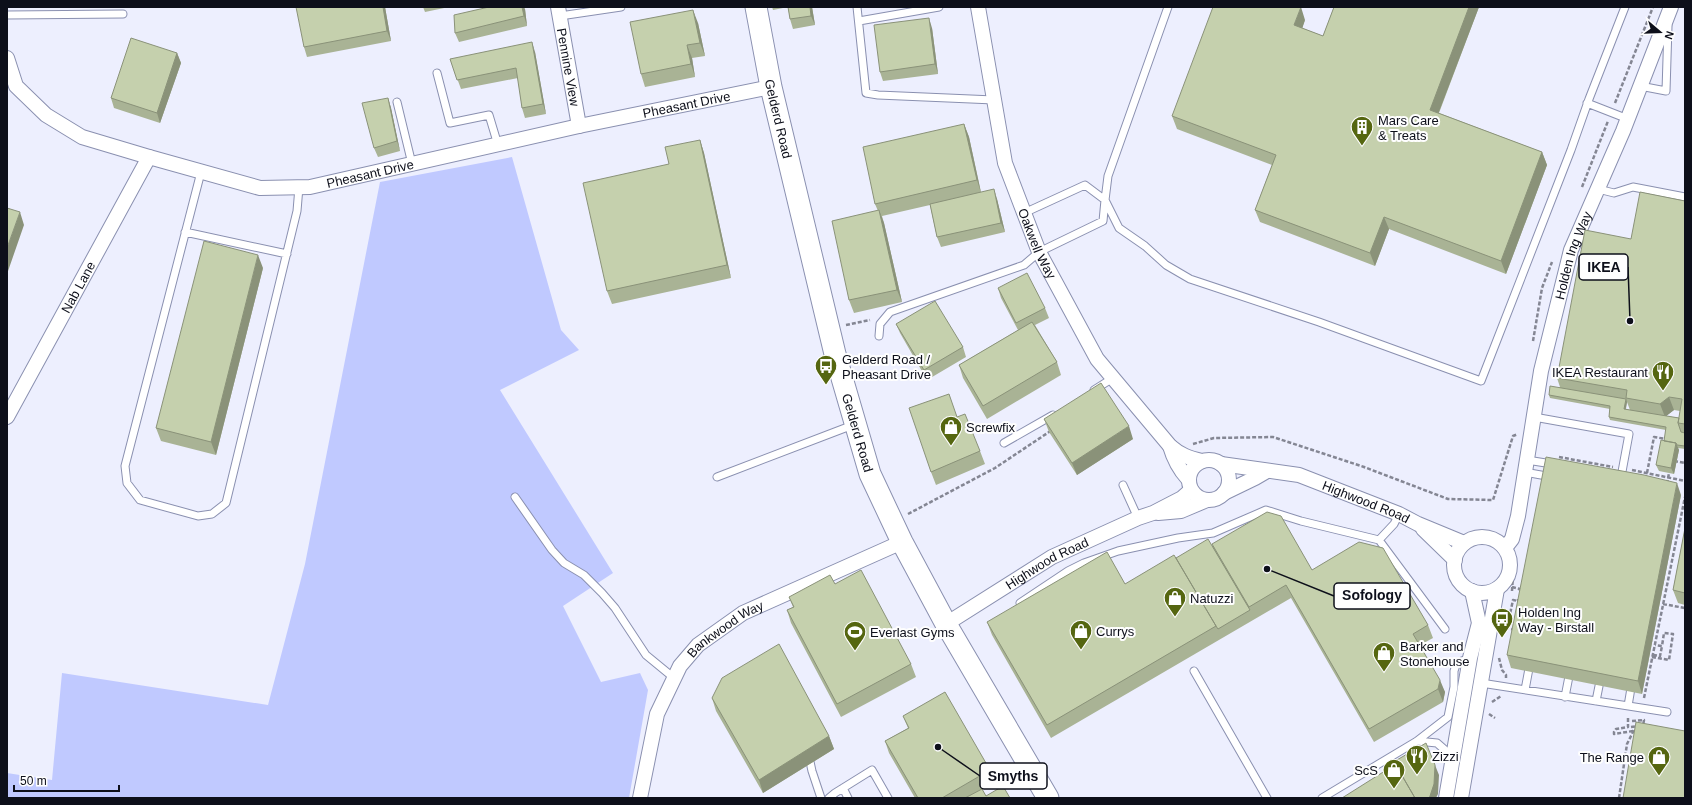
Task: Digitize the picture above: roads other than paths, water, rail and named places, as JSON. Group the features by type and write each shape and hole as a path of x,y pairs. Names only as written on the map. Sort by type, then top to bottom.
{"main road":[{"name":"Gelderd Road","path":"756,7 771,87 829,329 870,474 902,542 946,624 1048,798"}],"street":[{"name":"Oakwell Way","path":"978,7 1005,163 1039,252 1097,359 1177,453 1202,461"},
{"name":"Holden Ing Way","path":"1510,553 1518,516 1541,371 1571,250 1628,119 1670,11"},
{"name":"Pennine View","path":"559,12 579,126"},
{"name":"Pheasant Drive","path":"8,62 16,86 46,115 82,137 260,188 310,187 579,126 771,87"},
{"name":"Nab Lane","path":"7,417 148,157"},
{"name":"Oakwell Way","path":"1170,446 1175,461 1190,485"},
{"path":"1224,493 1229,481 1225,468 1221,464 1215,461 1202,461 1192,468 1190,485 1200,499 1207,500 1219,497 1267,471"},
{"name":"Highwood Road","path":"1221,464 1299,475 1399,514 1418,524 1464,543"},
{"name":"Highwood Road","path":"946,624 1052,557 1138,518 1153,513 1182,498 1190,485"},
{"name":"Highwood Road","path":"1153,513 1167,514 1181,512 1207,500"},
{"path":"1490,538 1498,534 1518,516"},
{"name":"Highwood Road","path":"1418,524 1455,560"},
{"path":"1476,537 1490,538 1498,541 1510,553 1509,570 1504,583 1489,592 1480,593 1472,591 1464,586 1458,578 1455,569 1455,560 1458,550 1464,543 1476,537"},
{"name":"Bankwood Way","path":"640,798 657,714 680,666 698,645 743,613 902,542"},
{"path":"1461,798 1496,589"},
{"path":"1446,798 1470,658 1479,623 1472,591"},
{"path":"1462,710 1477,683 1481,684"}],"lane":[{"path":"55,7 56,15"},
{"path":"559,12 621,7"},
{"path":"857,7 866,93 878,96 994,100"},
{"path":"859,21 936,7"},
{"path":"879,336 880,324 890,312 1024,265 1039,252 1103,221 1108,176 1168,7"},
{"path":"1024,213 1085,185 1105,200 1119,228 1145,246 1166,265 1190,279 1319,322 1481,381 1571,150 1587,103 1626,7"},
{"path":"1640,86 1666,91 1670,11"},
{"path":"7,15 122,14"},
{"path":"437,73 450,123 489,115 498,145"},
{"path":"397,102 412,164"},
{"path":"1587,103 1628,119"},
{"path":"201,172 125,466 127,483 140,500 198,516 212,514 226,502 297,211 299,188"},
{"path":"1598,189 1614,193 1633,187 1685,197"},
{"path":"185,232 287,254"},
{"path":"1090,393 1113,378"},
{"path":"1004,444 1057,413"},
{"path":"1534,417 1629,434 1623,468 1625,477 1613,475"},
{"path":"717,476 855,424"},
{"path":"1527,461 1558,465"},
{"path":"1527,461 1563,479"},
{"path":"1123,485 1138,518"},
{"path":"515,497 552,550 564,563 584,575 602,593 615,608 646,655 674,678"},
{"path":"1016,606 1068,571 1084,563 1118,551 1213,532 1266,510 1301,521 1379,540 1445,629"},
{"path":"1379,540 1394,524 1399,514"},
{"path":"1524,690 1531,655"},
{"path":"1322,798 1416,741 1448,717 1454,686 1454,671 1456,665 1470,658"},
{"path":"1565,696 1572,663"},
{"path":"1596,702 1603,668"},
{"path":"1194,671 1267,798"},
{"path":"1628,706 1633,674"},
{"path":"1481,684 1667,712"},
{"path":"1416,741 1437,743 1453,758"},
{"path":"809,757 821,798"},
{"path":"830,798 872,770 888,798"},
{"path":"843,788 848,798"}],"place":[{"name":"Mars Care & Treats","path":"1362,146"},
{"name":"IKEA","path":"1630,321"},
{"name":"Gelderd Road / Pheasant Drive","path":"826,386"},
{"name":"IKEA Restaurant","path":"1663,392"},
{"name":"Screwfix","path":"951,446"},
{"name":"Sofology","path":"1267,569"},
{"name":"Natuzzi","path":"1175,618"},
{"name":"Holden Ing Way - Birstall","path":"1502,638"},
{"name":"Currys","path":"1081,650"},
{"name":"Everlast Gyms","path":"855,652"},
{"name":"Barker and Stonehouse","path":"1384,672"},
{"name":"Smyths","path":"938,747"},
{"name":"Zizzi","path":"1417,776"},
{"name":"The Range","path":"1659,776"},
{"name":"ScS","path":"1394,790"}]}
